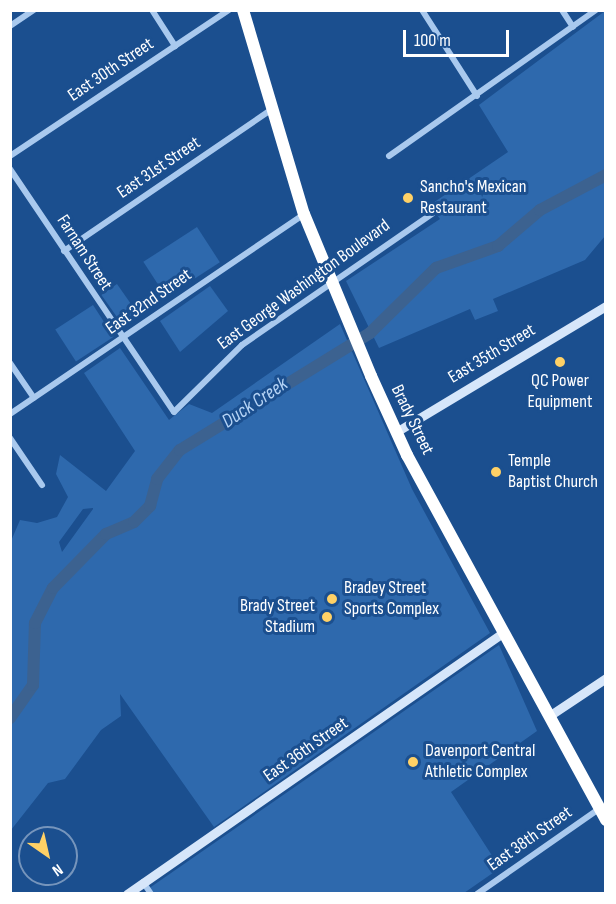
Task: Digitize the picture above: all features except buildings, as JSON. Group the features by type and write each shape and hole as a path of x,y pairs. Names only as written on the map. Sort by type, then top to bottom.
{"highway":[{"name":"Brady Street","path":"243,10 304,214 396,432 602,815"}],"street":[{"path":"10,26 34,10"},
{"path":"152,10 175,46"},
{"name":"East 30th Street","path":"10,156 229,10"},
{"path":"422,10 477,96"},
{"path":"562,10 573,27"},
{"path":"388,156 477,96 596,10"},
{"name":"East 31st Street","path":"64,251 272,109"},
{"name":"Farnam Street","path":"10,169 174,412"},
{"name":"East 32nd Street","path":"10,414 304,214"},
{"name":"East George Washington Boulevard","path":"174,412 242,345 331,281 432,214"},
{"name":"East 35th Street","path":"396,432 606,306"},
{"path":"10,363 34,398"},
{"path":"10,438 42,485"},
{"name":"East 36th Street","path":"127,894 503,633"},
{"path":"549,716 606,678"},
{"name":"East 38th Street","path":"477,894 602,815"},
{"path":"143,882 151,894"}],"shaded area":[{"path":"605,11 605,236 585,260 493,299 498,311 475,320 470,309 379,348 346,281 440,219 430,205 508,152 479,105"},
{"path":"197,227 220,262 166,297 143,262"},
{"path":"117,284 139,316 124,327 101,295"},
{"path":"210,286 228,311 180,352 160,321"},
{"path":"93,305 114,337 76,361 55,330"},
{"path":"340,324 412,489 490,633 214,827 120,694 121,716 101,730 65,779 48,783 11,830 11,541 20,520 37,523 57,517 68,497 56,474 60,455 106,491 135,451 84,373 120,348 169,420 189,404 212,413","holes":["83,509 93,509 62,552 59,542"]},
{"name":"Davenport Central Athletic Complex","path":"499,645 537,731 451,792 500,868 464,893 151,894 148,889"}],"waterway":[{"name":"Duck Creek","path":"10,718 33,685 35,623 53,588 106,534 134,522 150,506 157,479 180,450 370,333 436,268 498,246 540,210 606,175"}],"place":[{"name":"Sancho's Mexican Restaurant","path":"408,198"},
{"name":"QC Power Equipment","path":"560,362"},
{"name":"Temple Baptist Church","path":"496,472"},
{"name":"Bradey Street Sports Complex","path":"332,599"},
{"name":"Brady Street Stadium","path":"327,617"},
{"name":"Davenport Central Athletic Complex","path":"413,762"}]}
